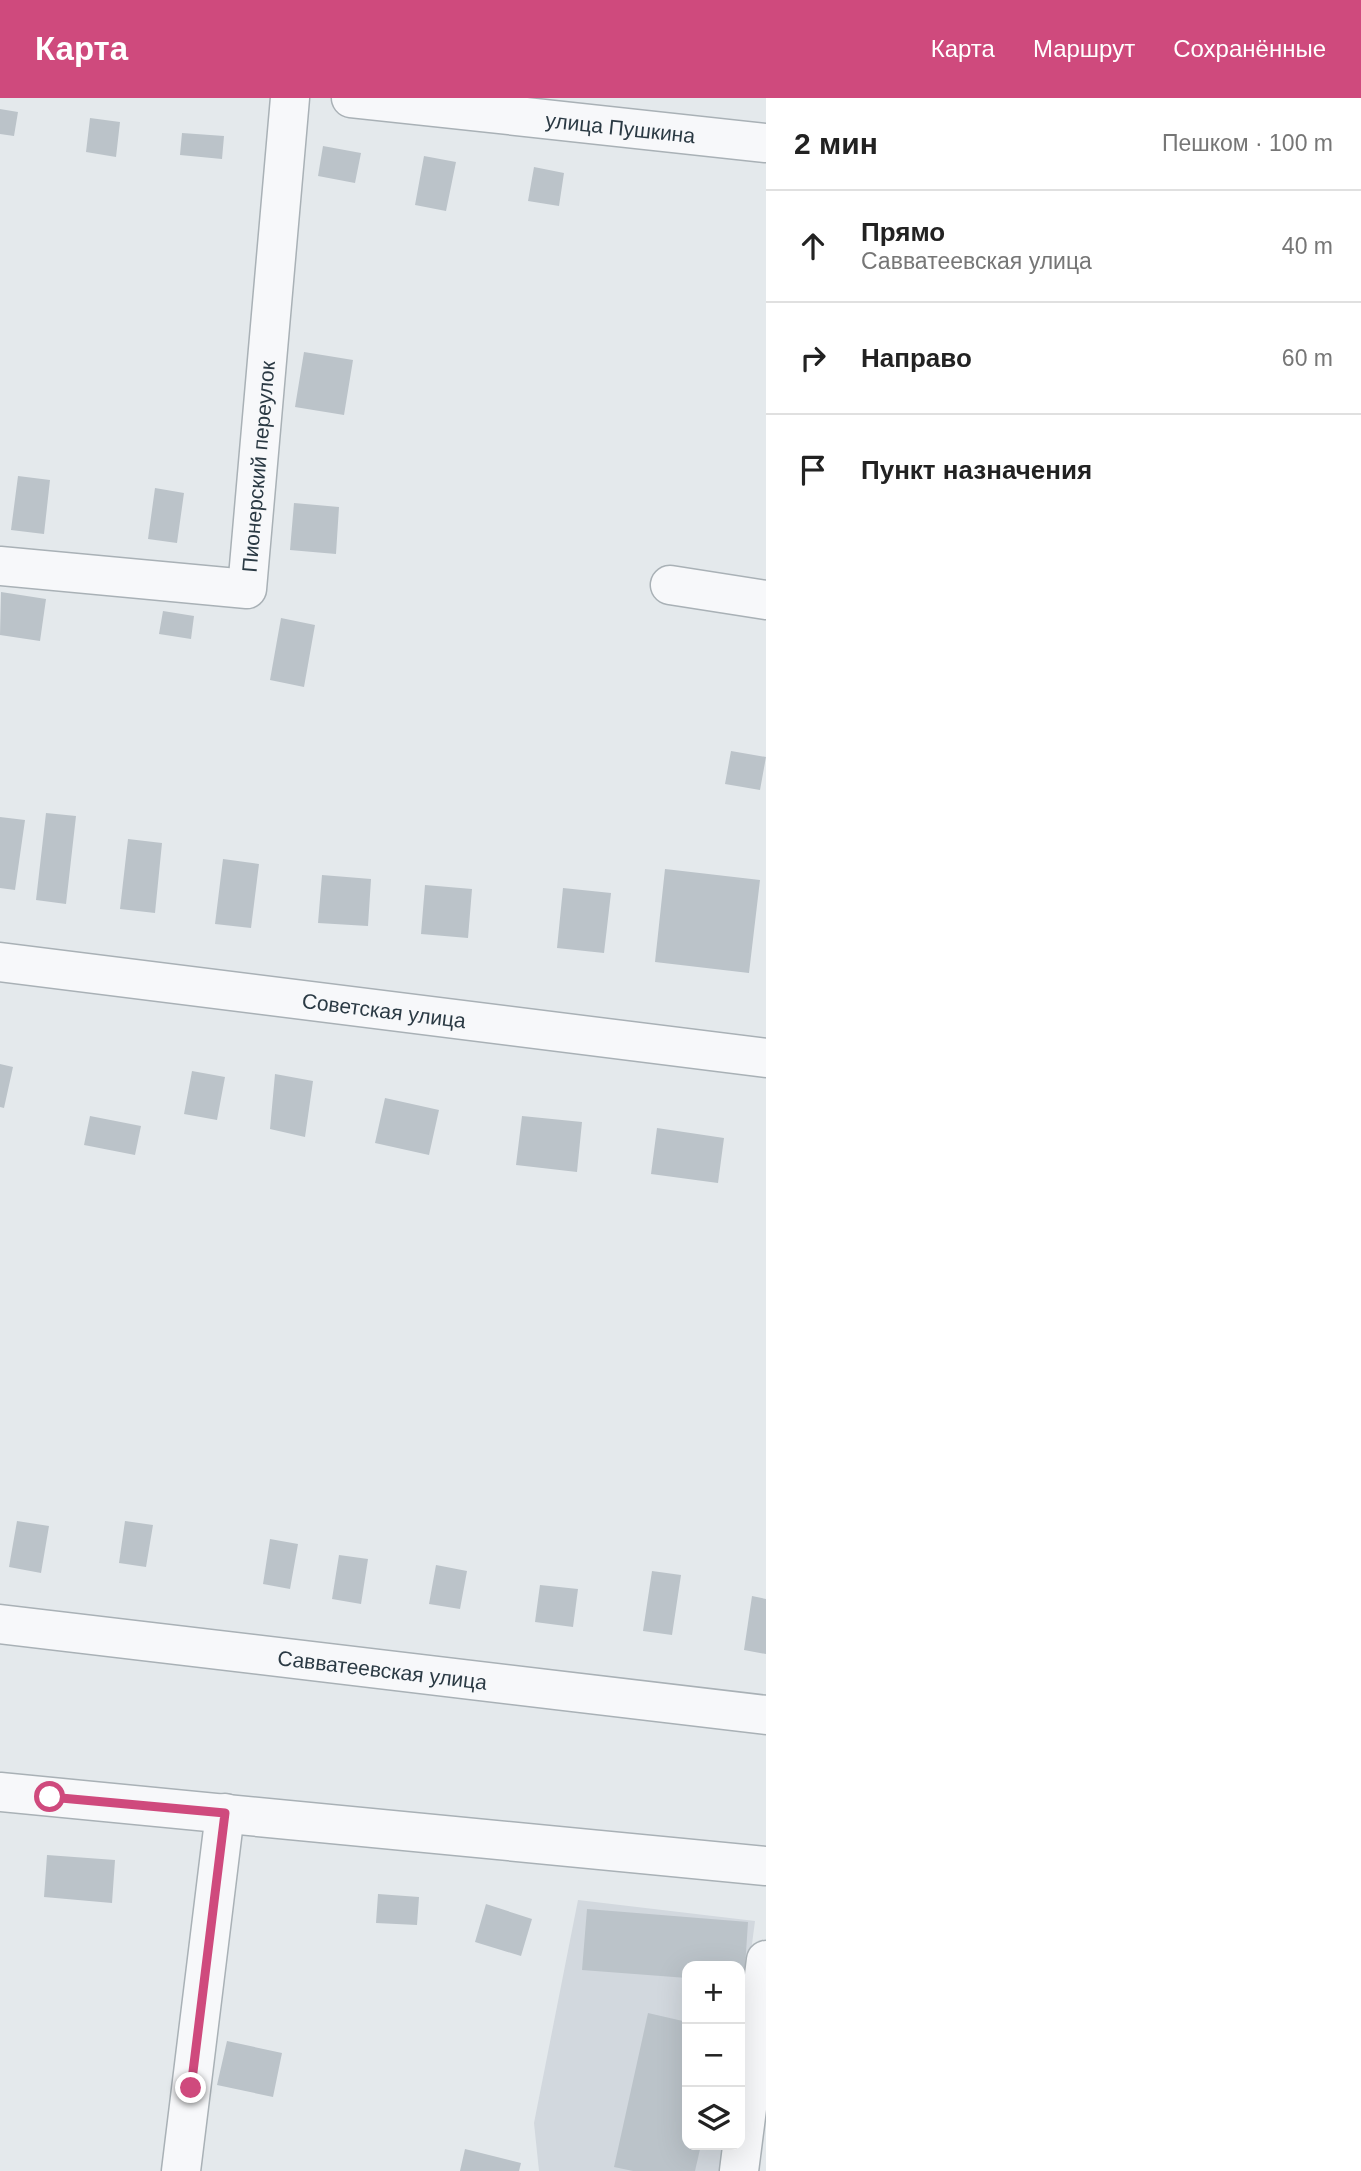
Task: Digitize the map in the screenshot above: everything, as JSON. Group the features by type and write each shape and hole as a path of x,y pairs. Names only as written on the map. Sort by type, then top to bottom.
{"street":[{"name":"Пионерский переулок","path":"0,566 247,589 290,98"},
{"name":"улица Пушкина","path":"351,98 766,143"},
{"path":"670,585 766,600"},
{"name":"Советская улица","path":"0,962 766,1058"},
{"name":"Савватеевская улица","path":"0,1624 766,1715"},
{"path":"0,1792 766,1866"},
{"path":"181,2171 225,1813"},
{"path":"739,2171 766,1960"}],"shaded area":[{"path":"578,1900 755,1921 745,1998 745,1961 682,1961 682,2150 725,2150 722,2171 539,2171 534,2123"}],"building":[{"path":"0,109 18,112 14,136 0,134"},
{"path":"90,118 120,122 116,157 86,152"},
{"path":"182,133 224,136 222,159 180,155"},
{"path":"323,146 361,153 355,183 318,176"},
{"path":"424,156 456,162 446,211 415,205"},
{"path":"534,167 564,173 559,206 528,201"},
{"path":"304,352 353,360 344,415 295,407"},
{"path":"18,476 50,480 44,534 11,530"},
{"path":"155,488 184,493 177,543 148,539"},
{"path":"294,503 339,507 336,554 290,550"},
{"path":"1,592 46,599 40,641 0,635"},
{"path":"163,611 194,616 191,639 159,634"},
{"path":"281,618 315,625 304,687 270,680"},
{"path":"731,751 766,757 760,790 725,784"},
{"path":"46,813 76,816 66,904 36,900"},
{"path":"0,817 25,820 15,890 0,888"},
{"path":"128,839 162,843 155,913 120,909"},
{"path":"223,859 259,864 251,928 215,924"},
{"path":"665,869 760,880 749,973 655,962"},
{"path":"322,875 371,879 368,926 318,923"},
{"path":"425,885 472,889 468,938 421,934"},
{"path":"563,888 611,893 604,953 557,948"},
{"path":"0,1064 13,1067 4,1108 0,1107"},
{"path":"192,1071 225,1077 217,1120 184,1114"},
{"path":"275,1074 313,1081 305,1137 270,1129"},
{"path":"385,1098 439,1110 429,1155 375,1143"},
{"path":"90,1116 141,1126 135,1155 84,1145"},
{"path":"522,1116 582,1122 577,1172 516,1165"},
{"path":"657,1128 724,1138 718,1183 651,1174"},
{"path":"17,1521 49,1526 41,1573 9,1567"},
{"path":"125,1521 153,1525 146,1567 119,1563"},
{"path":"270,1539 298,1544 290,1589 263,1584"},
{"path":"339,1555 368,1559 361,1604 332,1599"},
{"path":"436,1565 467,1571 460,1609 429,1604"},
{"path":"652,1571 681,1575 672,1635 643,1631"},
{"path":"540,1585 578,1589 573,1627 535,1622"},
{"path":"752,1596 766,1599 766,1654 744,1650"},
{"path":"47,1855 115,1860 112,1903 44,1897"},
{"path":"378,1894 419,1897 417,1925 376,1923"},
{"path":"486,1904 532,1919 521,1956 475,1942"},
{"path":"587,1909 748,1922 745,1968 745,1961 682,1961 682,1978 582,1970"},
{"path":"648,2013 682,2021 682,2150 700,2150 695,2171 633,2171 614,2167"},
{"path":"227,2041 282,2053 273,2097 217,2085"},
{"path":"465,2149 521,2163 519,2171 460,2171"}],"route":[{"path":"50,1797 225,1813 191,2088"}]}
